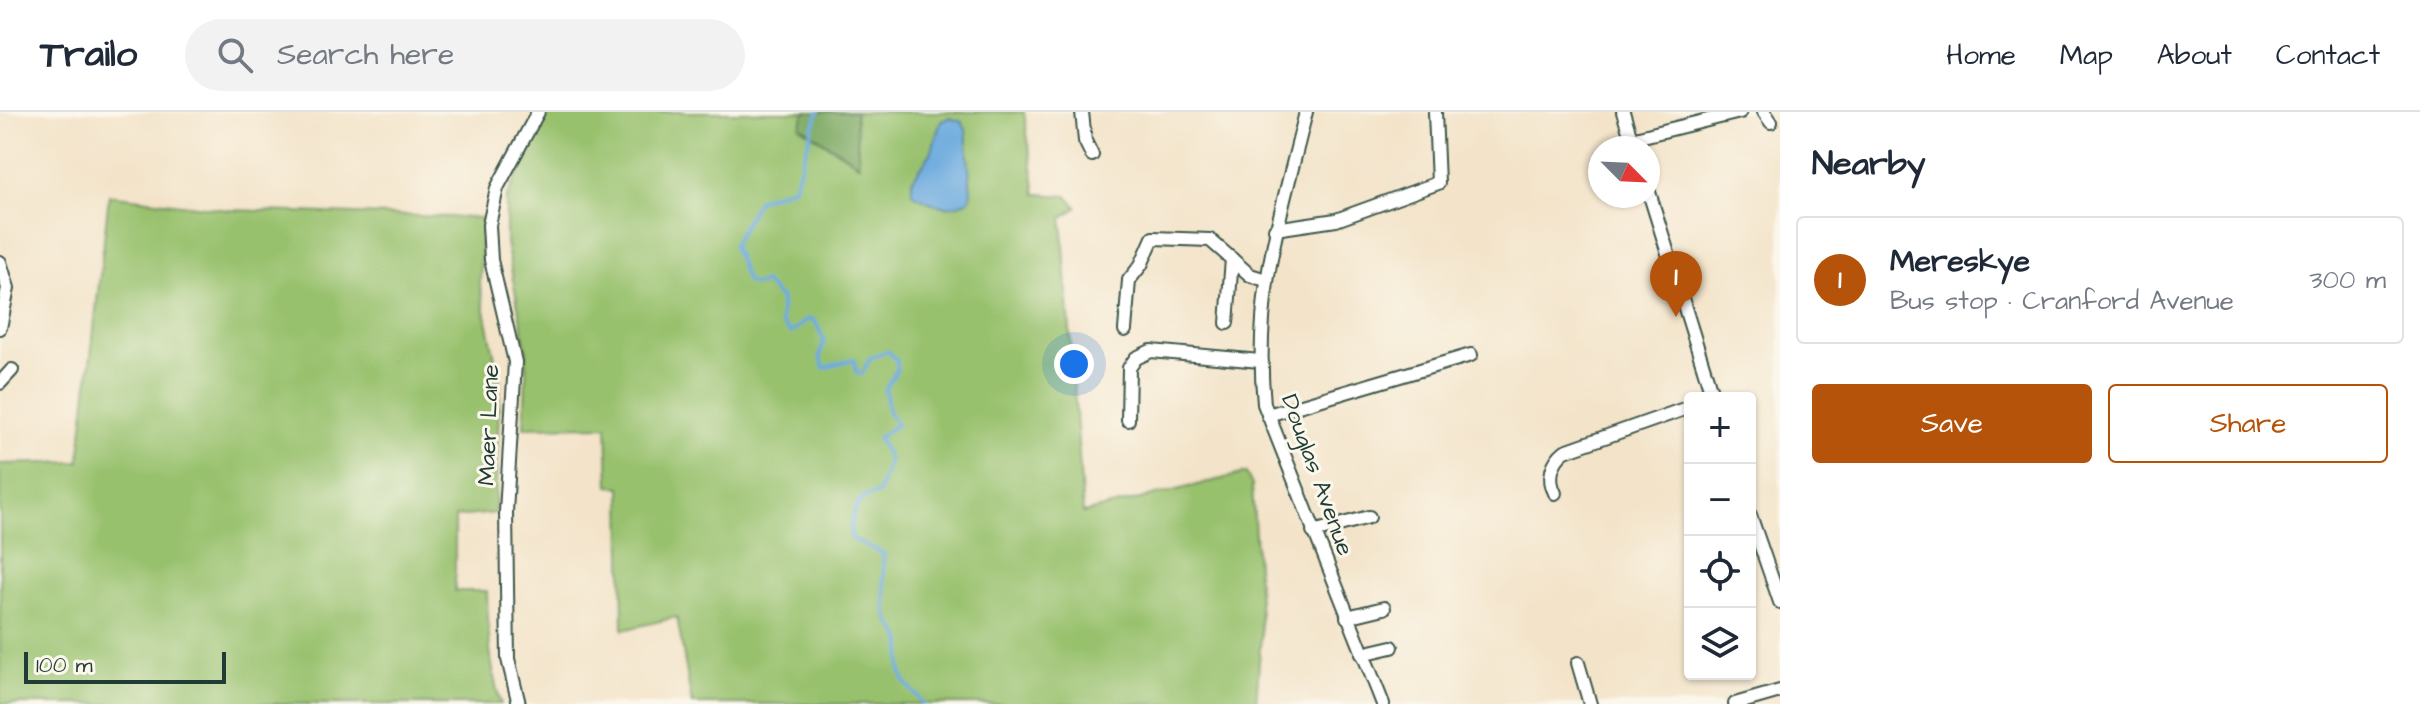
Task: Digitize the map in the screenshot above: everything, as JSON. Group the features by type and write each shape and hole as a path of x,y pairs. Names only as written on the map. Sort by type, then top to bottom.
{"street":[{"name":"Maer Lane","path":"519,704 509,671 506,512 515,362 491,260 489,225 497,188 538,112"},
{"path":"1082,112 1083,132 1092,155"},
{"name":"Douglas Avenue","path":"1306,112 1275,229 1266,280 1260,361 1264,404 1383,704"},
{"path":"1275,229 1336,220 1438,183 1435,112"},
{"path":"1623,112 1630,136"},
{"path":"1660,136 1740,112"},
{"path":"1654,208 1711,392"},
{"path":"1125,330 1129,280 1141,265 1153,238 1210,240 1250,275 1266,280"},
{"path":"1227,323 1232,259"},
{"path":"0,262 8,288 0,328"},
{"path":"1128,420 1129,368 1142,354 1151,351 1260,361"},
{"path":"1268,415 1471,355"},
{"path":"1555,493 1550,484 1553,467 1565,451 1684,409"},
{"path":"1313,532 1369,517"},
{"path":"1756,532 1780,602"},
{"path":"1347,617 1384,608"},
{"path":"1362,654 1392,647"},
{"path":"1578,663 1590,704"},
{"path":"1735,704 1780,691"}],"green space":[{"path":"548,112 805,112 800,127 858,164 855,112 1024,112 1036,194 1067,196 1077,207 1062,218 1083,513 1246,473 1252,485 1261,635 1256,704 692,704 677,617 623,630 621,487 609,486 607,426 524,427 527,353 506,243 506,199"},
{"path":"805,112 855,112 859,164 800,126"},
{"path":"109,195 229,210 482,218 480,286 500,383 495,513 455,517 455,591 487,591 492,662 501,704 0,704 0,464 79,462"}],"water":[{"path":"949,118 961,121 966,129 971,193 969,200 954,206 933,203 912,193 912,180 931,153 941,121"}],"waterway":[{"path":"818,112 794,187 758,200 733,245 747,282 755,285 764,282 781,299 781,323 791,333 808,319 815,321 824,340 820,356 824,368 854,359 856,372 862,374 870,358 888,351 897,361 897,369 885,390 889,413 897,424 878,438 888,464 879,492 863,499 856,508 851,537 884,554 887,609 890,622 901,640 902,675 923,704"}],"place":[{"name":"Mereskye","path":"1676,317"}]}
